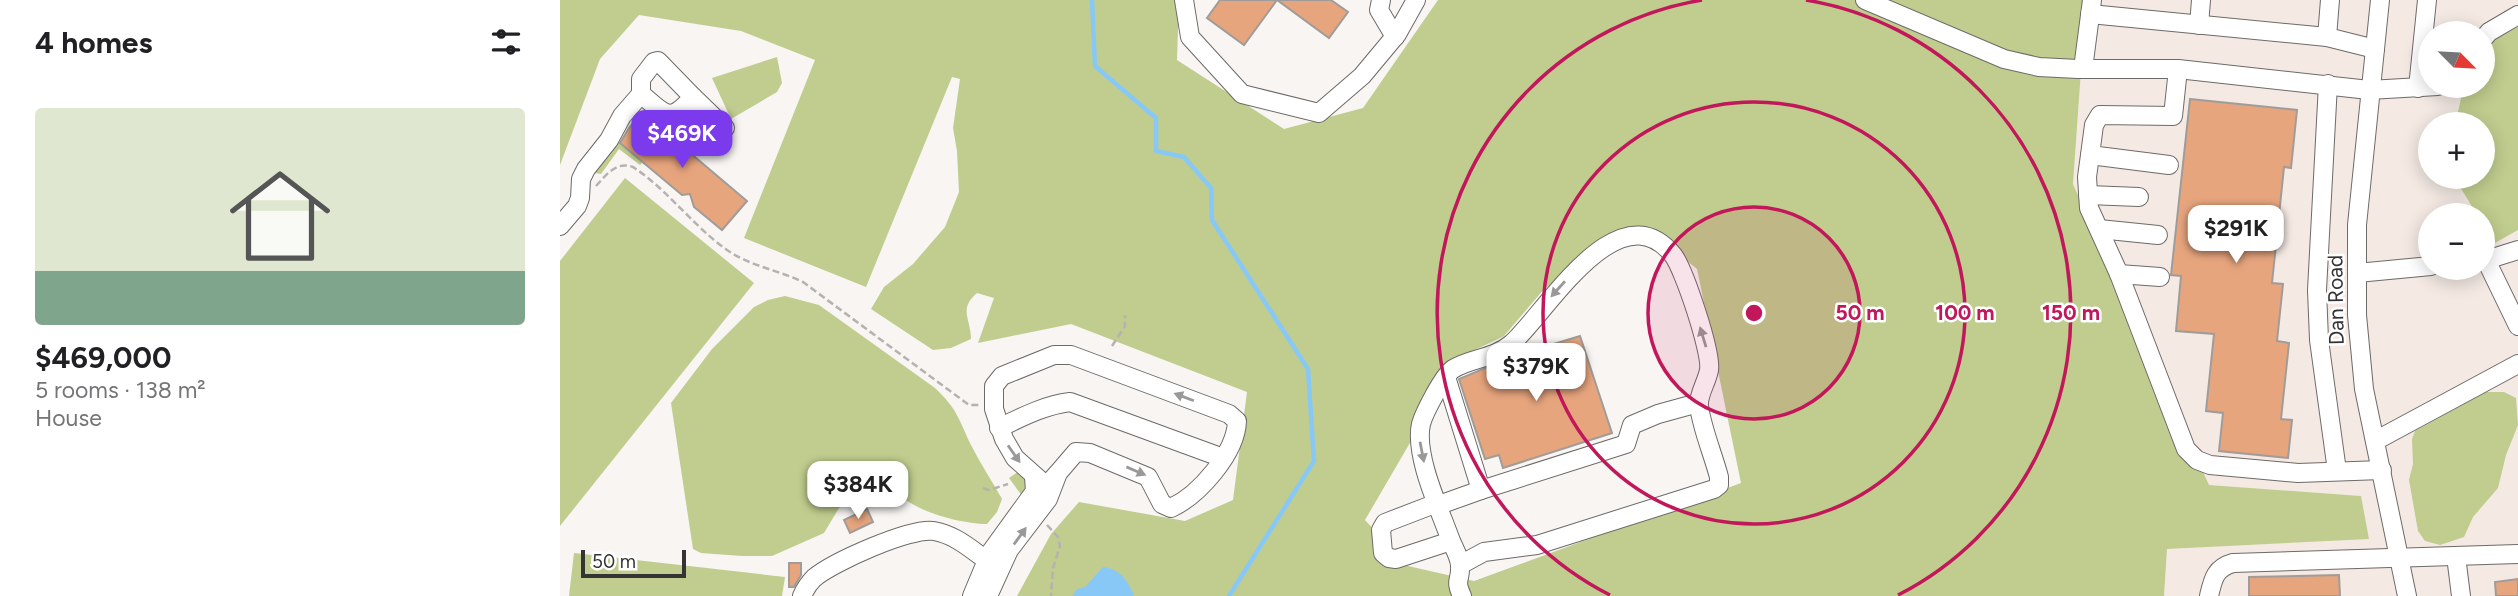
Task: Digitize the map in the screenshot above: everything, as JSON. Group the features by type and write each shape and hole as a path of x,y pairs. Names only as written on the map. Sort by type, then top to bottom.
{"street":[{"path":"1184,0 1190,37 1242,94 1319,113 1363,76 1395,37 1416,0"},
{"path":"1381,0 1379,10 1395,37"},
{"path":"1865,0 2004,59 2039,67 2178,69 2370,90 2418,88"},
{"path":"2199,25 2201,0"},
{"path":"2327,37 2330,0"},
{"name":"Dan Road","path":"2380,0 2357,225 2361,364 2407,596"},
{"path":"2425,21 2427,0"},
{"path":"2083,69 2091,7 2199,25 2327,37 2375,49"},
{"path":"2496,28 2518,15"},
{"path":"560,226 577,206 581,180 586,169 609,140 622,116 641,94 641,79 656,61 724,128"},
{"path":"2178,69 2173,116 2100,115 2094,125 2087,177 2089,208 2119,274 2186,449 2197,460 2210,465 2298,473 2382,470"},
{"path":"2328,85 2317,290 2319,340 2337,471"},
{"path":"641,94 663,112 672,114 681,111 693,97"},
{"path":"2090,155 2169,165"},
{"path":"2088,195 2139,197"},
{"path":"2099,229 2158,235"},
{"path":"1460,565 1484,552 1537,545 1717,487 1719,477 1698,403 1709,371 1709,363 1685,278 1678,262 1668,250 1652,240 1636,236 1607,246 1576,269 1505,349 1453,369 1446,377 1424,415 1420,431 1423,458 1460,565 1457,579 1462,596"},
{"path":"2495,257 2518,250"},
{"path":"2357,273 2418,267"},
{"path":"2119,274 2160,277"},
{"path":"2494,280 2518,326"},
{"path":"1054,355 1071,355 1235,417 1238,425 1215,471 1198,489 1168,508 1162,504 1148,477 1090,453 1074,453 1047,483 1040,482 1015,458 999,428 994,402 994,386 999,378 1054,355"},
{"path":"2375,441 2518,364"},
{"path":"1446,377 1481,490"},
{"path":"999,428 1048,407 1070,402 1223,458"},
{"path":"1451,541 1395,559 1383,553 1381,530 1385,523 1438,504 1626,444 1632,425 1658,414 1698,403"},
{"path":"988,596 993,565 1048,499 1058,473"},
{"path":"972,596 1035,491 1034,477"},
{"path":"802,596 808,585 826,570 892,539 919,530 955,538 993,565"},
{"path":"2209,596 2215,575 2222,566 2233,563 2518,554"},
{"path":"2456,556 2461,596"}],"path":[{"path":"577,206 612,169 627,164 640,171 725,249 755,265 797,279 972,406 994,402"},
{"path":"1112,346 1125,326 1125,315"},
{"path":"984,488 1008,484"},
{"path":"1041,518 1058,537 1060,546 1053,568 1051,596"}],"shaded area":[{"path":"2086,0 2518,0 2518,26 2496,39 2496,21 2418,21 2418,98 2461,98 2458,112 2418,112 2418,189 2461,189 2470,203 2418,203 2418,280 2495,280 2495,243 2518,230 2518,596 2164,596 2167,549 2369,538 2360,496 2209,485 2073,184"}],"green space":[{"path":"560,0 1179,0 1177,60 1284,129 1363,108 1438,0 2086,0 2073,184 2209,485 2361,496 2369,539 2167,549 2164,596 1017,596 1051,534 1079,502 1185,521 1233,500 1247,392 1071,324 978,343 994,298 977,293 967,309 971,339 951,348 933,350 871,309 884,287 913,264 945,227 959,192 953,128 960,79 952,77 866,287 744,238 815,60 741,31 639,15 600,59 560,165","holes":["1649,230 1697,269 1741,483 1474,581 1408,566 1365,520 1460,357 1504,336 1545,288"]},
{"path":"2518,26 2518,230 2495,243 2495,203 2470,203 2461,189 2495,189 2495,112 2458,112 2461,98 2496,98 2496,39"},
{"path":"777,57 782,83 777,92 731,119 712,78"},
{"path":"617,140 643,162 640,165 619,149 601,174 592,171"},
{"path":"625,178 754,283 560,526 560,261"},
{"path":"785,296 819,305 943,396 957,415 1002,499 997,512 987,524 941,516 874,487 839,508 824,533 772,556 701,553 693,549 671,403 712,349 754,307"},
{"path":"2486,392 2504,392 2516,398 2518,425 2506,455 2498,488 2473,517 2464,537 2440,545 2425,541 2418,531 2409,480 2415,431"},
{"path":"1019,471 1031,483 1022,496 1009,478"},
{"path":"574,553 785,577 782,596 569,596"}],"water":[{"path":"1103,567 1123,576 1134,596 1072,596 1077,589 1085,587"}],"building":[{"path":"1220,0 1277,0 1244,45 1207,18"},
{"path":"1277,0 1331,0 1348,12 1329,38"},
{"path":"2190,99 2297,110 2291,168 2284,167 2272,283 2283,284 2277,341 2289,343 2281,419 2292,420 2288,458 2219,451 2223,413 2206,411 2214,334 2176,331 2181,276 2171,275"},
{"path":"642,112 658,127 661,123 678,123 669,135 747,201 722,230 694,207 690,194 682,195 620,143"},
{"path":"1580,336 1612,433 1503,468 1499,455 1485,459 1459,379 1514,356"},
{"path":"867,509 873,522 850,533 844,520"},
{"path":"789,563 801,563 801,575 794,587 789,587"},
{"path":"2339,575 2340,596 2249,596 2249,577"},
{"path":"2518,579 2518,596 2496,596 2495,582"}],"waterway":[{"path":"1092,0 1095,66 1156,118 1156,151 1184,157 1211,188 1212,220 1308,369 1314,461 1229,596"}]}
